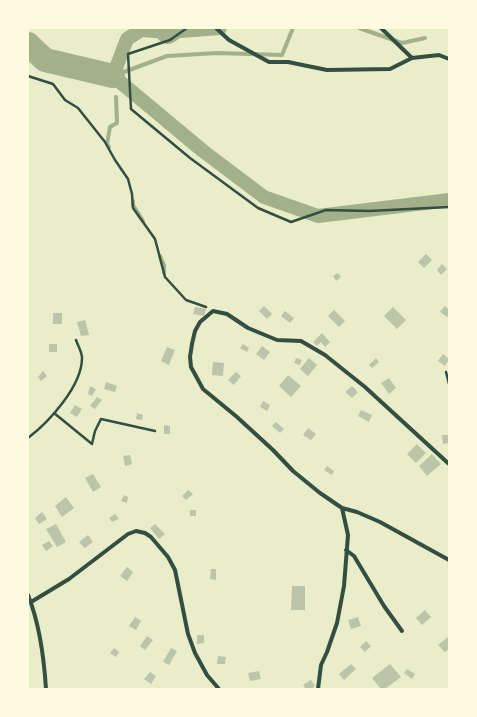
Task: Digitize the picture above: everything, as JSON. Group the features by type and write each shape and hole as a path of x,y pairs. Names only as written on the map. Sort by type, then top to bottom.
{"street":[{"path":"216,28 229,40 269,62 288,62 327,70 390,69 412,58 439,55 449,59"},
{"path":"381,28 412,58"},
{"path":"449,464 364,386 325,355 301,341 277,340 248,328 227,314 213,311 200,322 193,337 190,357 191,367 203,389 248,426 293,471 320,493 342,508 357,512 380,522 449,560"},
{"path":"318,689 321,665 328,652 344,586 348,535 342,508"},
{"path":"31,602 69,579 128,534 136,531 144,533 151,537 168,557 175,570 188,634 207,675 219,689"},
{"path":"346,550 354,556 384,606 402,631"},
{"path":"28,595 39,631 44,660 46,689"}],"path":[{"path":"187,28 170,40 128,54 131,109 190,158 258,208 292,222 326,210 370,211 449,206"},
{"path":"28,76 53,84 65,100 78,108 105,142 128,179 132,194 133,208 155,238 165,277 186,300 203,305 213,311"},
{"path":"28,438 54,413 72,388 80,372 82,357 76,340"},
{"path":"446,372 449,384"},
{"path":"54,413 92,444 95,432 101,419 155,431"}],"building":[{"path":"426,254 432,260 424,268 418,262"},
{"path":"442,264 447,269 441,275 437,270"},
{"path":"338,273 341,277 336,281 333,276"},
{"path":"264,306 272,314 267,319 259,311"},
{"path":"445,306 449,310 447,317 440,312"},
{"path":"195,307 206,309 204,316 193,314"},
{"path":"393,307 406,320 397,329 384,316"},
{"path":"334,310 345,321 339,327 328,316"},
{"path":"285,311 294,318 290,323 281,316"},
{"path":"53,313 62,313 62,324 53,324"},
{"path":"85,320 89,335 81,336 77,322"},
{"path":"322,333 330,342 325,347 321,342 317,346 313,342"},
{"path":"49,344 57,344 57,352 49,352"},
{"path":"243,344 249,348 247,352 240,348"},
{"path":"262,346 270,352 264,360 256,354"},
{"path":"167,347 175,350 169,365 161,361"},
{"path":"443,354 449,359 445,366 438,361"},
{"path":"296,358 302,360 300,365 294,363"},
{"path":"309,358 317,365 308,376 300,369"},
{"path":"376,358 379,362 372,368 369,365"},
{"path":"213,362 224,363 223,376 212,375"},
{"path":"43,371 47,376 41,381 38,377"},
{"path":"236,372 241,376 234,385 228,380"},
{"path":"288,375 301,386 291,397 279,386"},
{"path":"389,378 396,388 389,394 381,383"},
{"path":"106,382 117,386 115,392 104,389"},
{"path":"90,386 96,389 92,396 88,394"},
{"path":"352,386 358,392 352,398 345,392"},
{"path":"97,397 102,400 95,409 90,406"},
{"path":"263,401 270,405 267,411 260,407"},
{"path":"75,405 82,409 77,417 70,413"},
{"path":"361,410 372,415 369,422 358,416"},
{"path":"137,413 143,415 142,420 136,419"},
{"path":"276,422 284,429 280,433 272,426"},
{"path":"164,425 170,426 170,434 164,434"},
{"path":"308,428 316,434 311,440 303,435"},
{"path":"442,435 448,435 449,443 443,444"},
{"path":"417,444 426,453 416,463 407,454"},
{"path":"432,454 441,464 427,476 419,466"},
{"path":"130,455 132,464 125,466 123,456"},
{"path":"327,466 334,471 332,475 324,470"},
{"path":"93,474 101,487 93,492 85,478"},
{"path":"188,490 193,494 186,500 182,496"},
{"path":"124,495 128,497 127,503 121,501"},
{"path":"66,497 74,508 62,517 55,506"},
{"path":"190,510 196,510 196,516 190,516"},
{"path":"42,512 47,519 39,524 35,518"},
{"path":"115,514 119,519 112,522 109,518"},
{"path":"56,524 66,542 57,547 46,529"},
{"path":"155,524 165,534 159,539 150,528"},
{"path":"88,535 93,542 85,548 79,542"},
{"path":"49,541 53,546 46,551 42,545"},
{"path":"127,567 133,572 127,581 120,576"},
{"path":"211,569 216,569 216,580 210,579"},
{"path":"292,586 305,586 305,610 291,610"},
{"path":"425,610 431,617 422,625 416,618"},
{"path":"135,617 141,621 136,630 129,626"},
{"path":"358,617 361,626 351,629 348,620"},
{"path":"197,635 204,635 204,643 197,644"},
{"path":"147,636 153,640 145,650 140,646"},
{"path":"448,637 449,649 445,652 438,645"},
{"path":"366,641 371,646 365,652 360,647"},
{"path":"114,648 119,652 116,657 110,653"},
{"path":"171,648 177,651 169,665 163,662"},
{"path":"218,656 226,657 225,664 217,664"},
{"path":"351,664 356,669 344,680 339,674"},
{"path":"390,664 401,677 385,689 381,689 372,678"},
{"path":"407,669 415,674 412,679 404,673"},
{"path":"259,671 261,679 250,681 248,673"},
{"path":"150,672 156,676 151,684 144,679"},
{"path":"311,680 315,686 311,689 306,689 303,685"}],"waterway":[{"path":"168,32 173,28"},
{"path":"220,28 168,32 141,30 127,39 113,76 203,151 264,197 318,216 449,200"},
{"path":"113,76 167,56 217,53 282,55 293,28"},
{"path":"359,28 402,43 425,38"},
{"path":"28,44 45,60 113,76"},
{"path":"109,147 107,144 110,127 117,123 116,97"},
{"path":"133,201 133,205 143,221"},
{"path":"160,256 164,265 164,273"}]}
